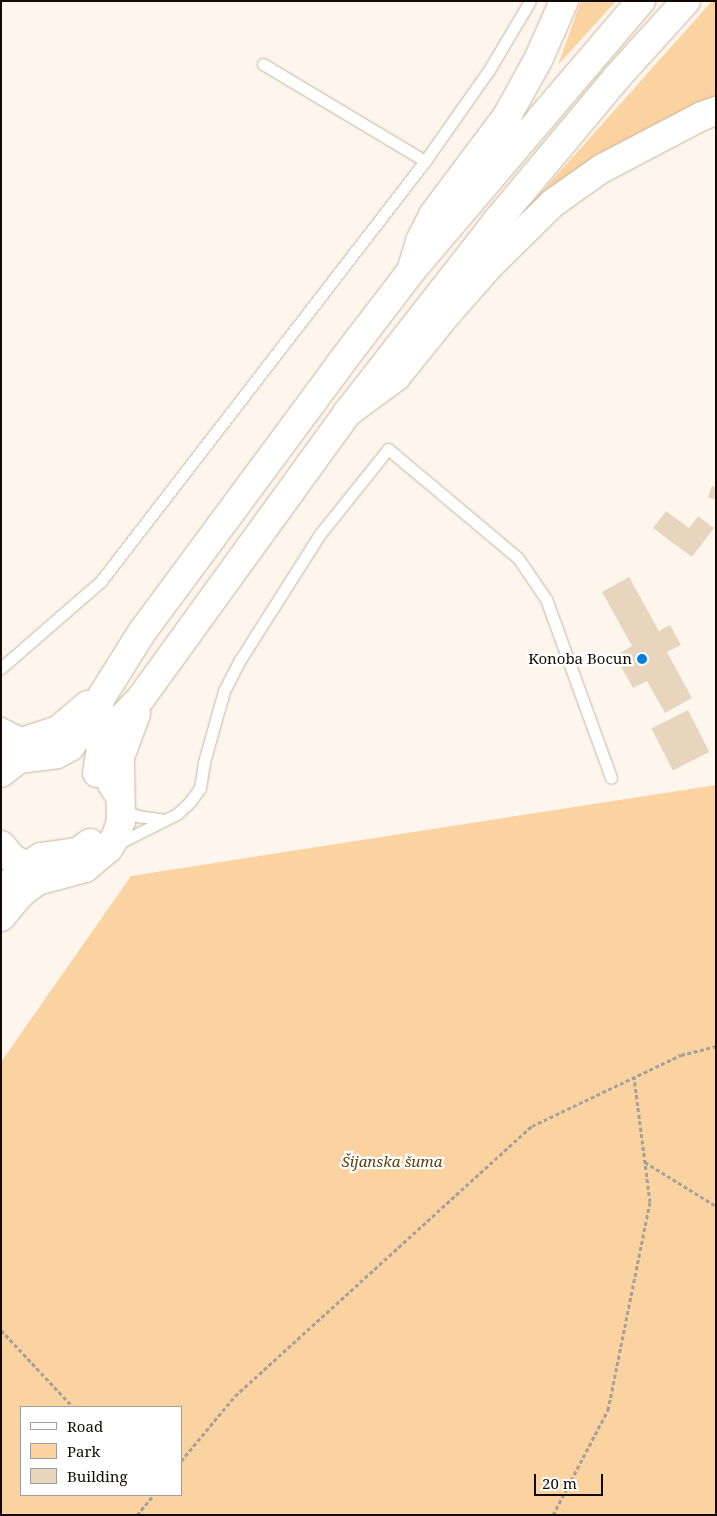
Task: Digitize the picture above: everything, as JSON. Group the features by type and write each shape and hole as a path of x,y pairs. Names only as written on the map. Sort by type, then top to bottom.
{"main road":[{"path":"412,271 420,241 433,215 507,116 539,58 564,1"},
{"path":"1,772 20,759 56,754 70,747 95,714 102,696 142,632 412,271 641,1"},
{"path":"1,894 10,881 26,867 41,858 78,852 90,843 101,830 105,815 100,779 101,748 114,724 141,698 346,413 496,222 618,76 686,1"},
{"path":"346,413 396,377 446,315 484,272 553,203 601,169 716,111"},
{"path":"15,739 58,730 102,696"},
{"path":"1,916 20,894 37,881 85,868 108,849 116,836 122,808 119,776 120,757 141,698"},
{"path":"15,739 51,739 70,747 88,761 100,779"},
{"path":"1,845 13,859 26,867 40,873 56,875"}],"lane":[{"path":"1,668 101,581 424,161 489,70 530,1"},
{"path":"263,64 424,161"},
{"path":"108,849 177,814 189,804 200,788 204,762 224,691 240,660 320,534 388,449 518,558 546,599 611,778"},
{"path":"100,779 112,800 122,808 137,816 165,820"}],"path":[{"path":"182,1460 235,1396 532,1126 681,1055 716,1046"},
{"path":"553,1515 608,1410 650,1202 634,1078"},
{"path":"645,1162 716,1206"},
{"path":"1,1330 72,1406"},
{"path":"137,1515 153,1496"}],"green space":[{"path":"581,1 616,1 558,65"},
{"path":"712,1 716,1 716,102 521,215"},
{"name":"Šijanska šuma","path":"716,785 716,1515 1,1515 1,1062 131,876"}],"building":[{"path":"712,486 716,487 716,500 708,497"},
{"path":"666,511 689,528 698,516 714,528 692,557 653,528"},
{"path":"629,577 659,631 670,625 681,645 667,652 692,698 665,713 647,681 633,688 615,656 632,646 602,592"},
{"path":"688,710 709,752 673,770 651,729"}],"place":[{"name":"Konoba Bocun","path":"642,659"}]}
